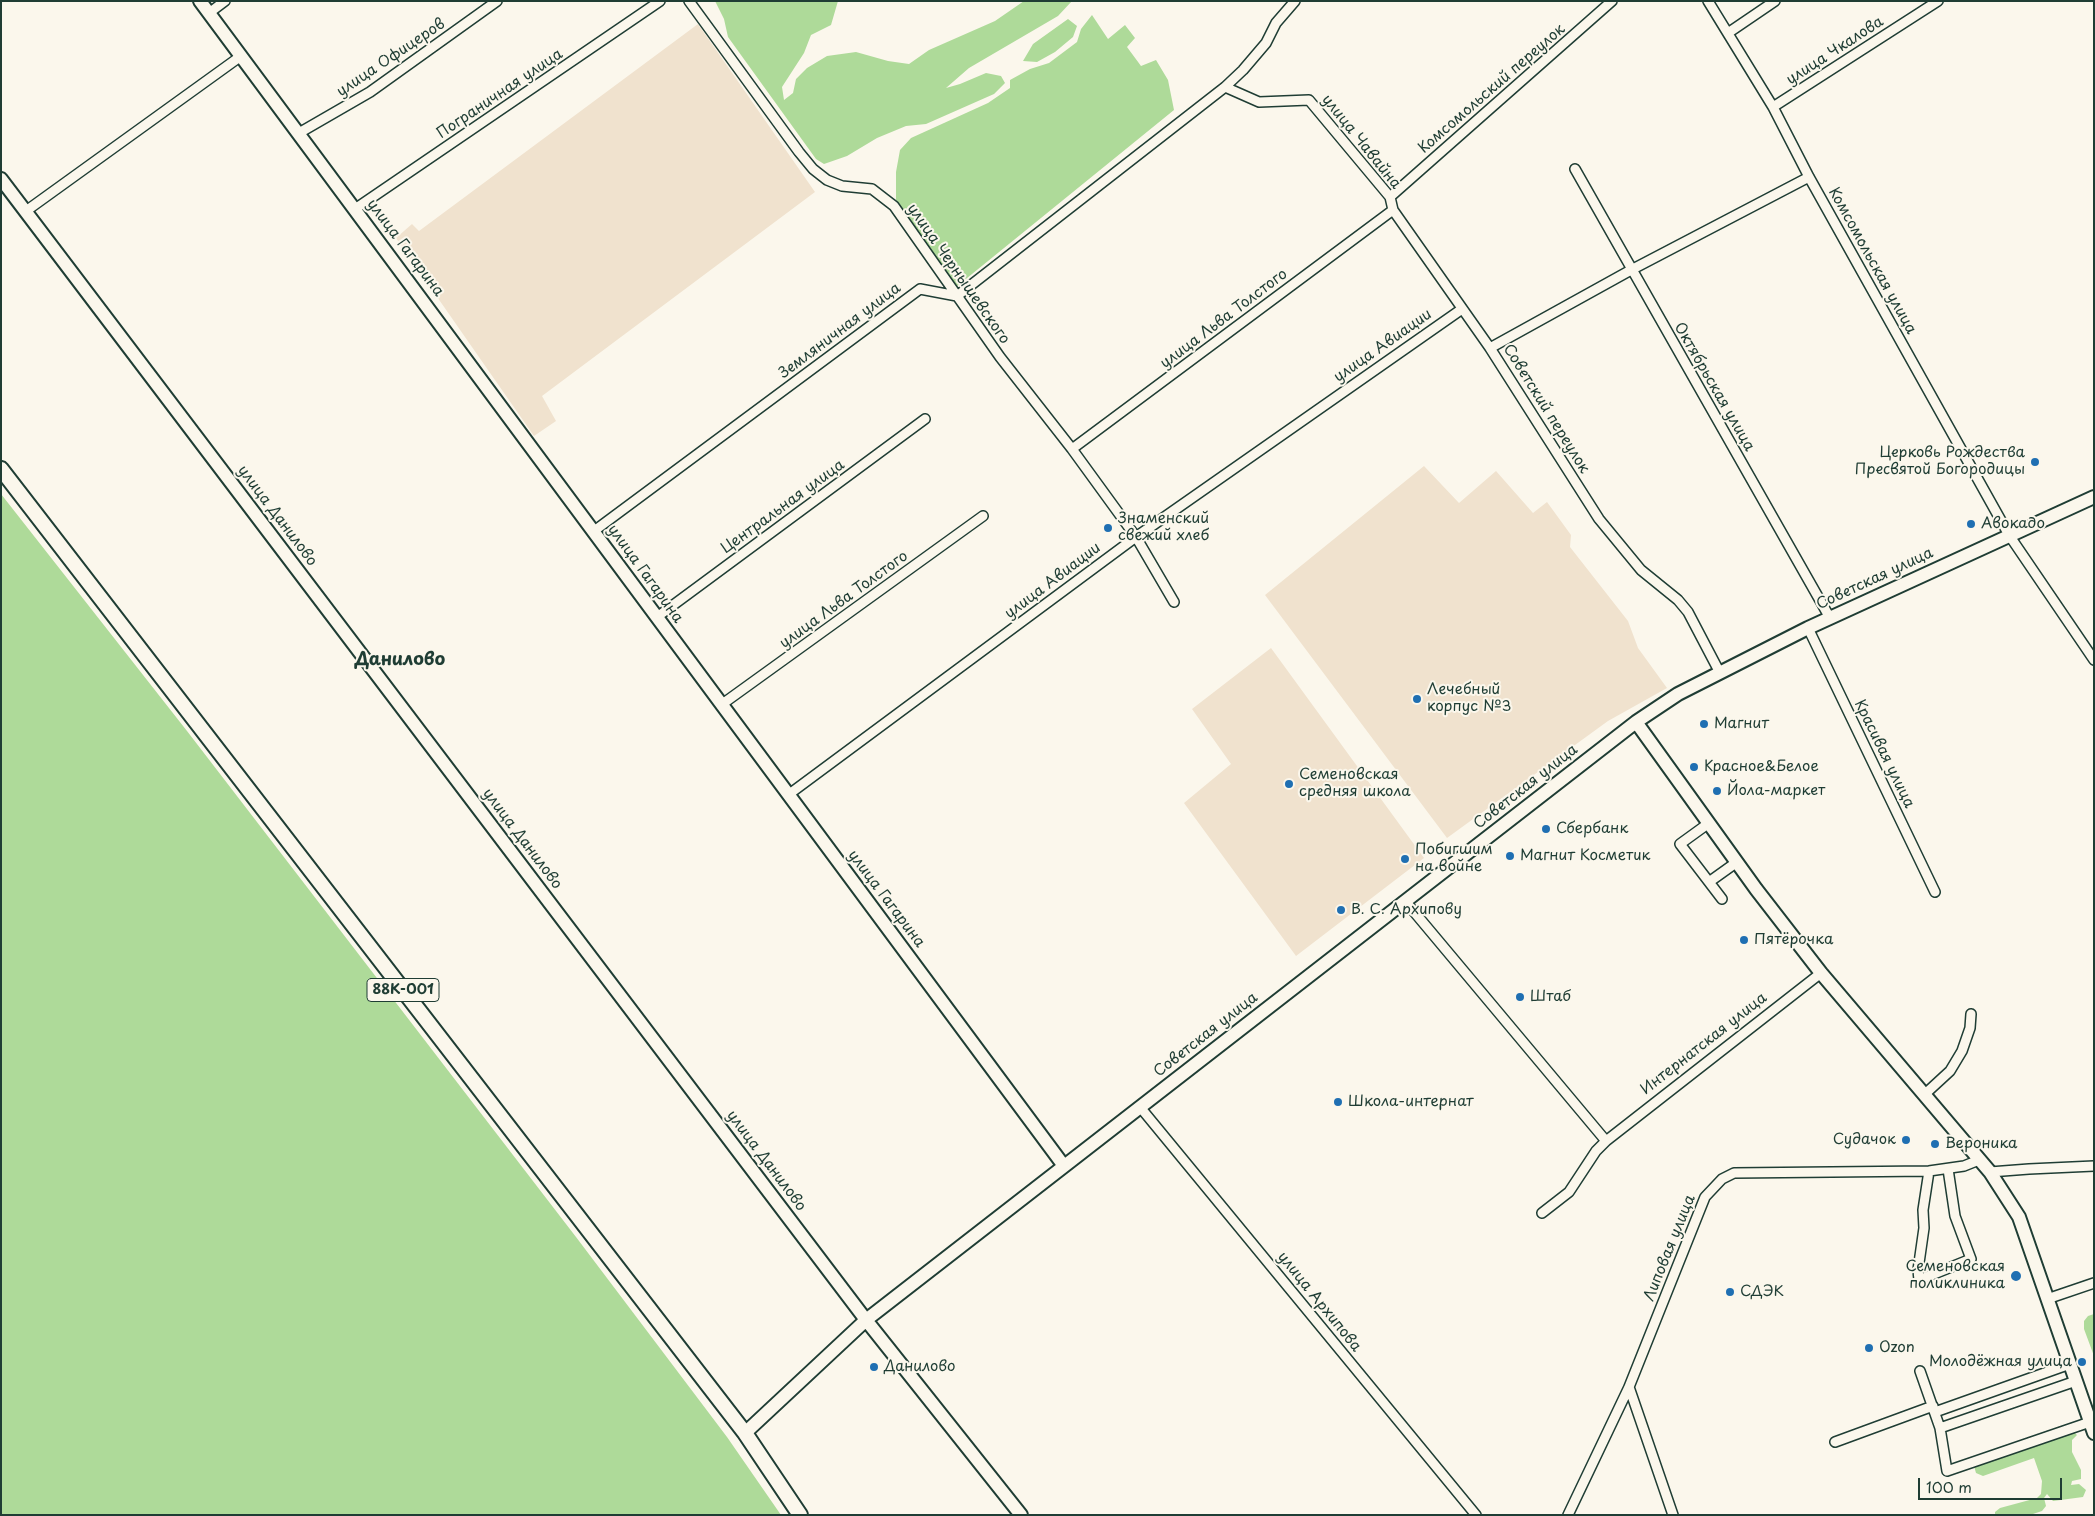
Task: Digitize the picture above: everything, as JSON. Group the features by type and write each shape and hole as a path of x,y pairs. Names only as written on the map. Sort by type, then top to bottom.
{"main road":[{"name":"88К-001","path":"1,469 744,1433 800,1515"}],"street":[{"name":"улица Гагарина","path":"200,1 1064,1166"},
{"path":"209,13 225,1"},
{"name":"улица Офицеров","path":"299,133 370,92 497,1"},
{"name":"Пограничная улица","path":"355,209 660,1"},
{"name":"улица Чернышевского","path":"689,1 799,152 814,169 827,180 842,186 872,189 894,206 1000,357 1136,537 1174,602"},
{"path":"957,296 1225,87 1244,70 1266,43 1276,24 1295,1"},
{"name":"Комсомольский переулок","path":"1390,197 1612,1"},
{"name":"Комсомольская улица","path":"1708,1 1773,107 1809,177 2009,535 2085,644 2094,660"},
{"path":"1728,33 1775,1"},
{"name":"улица Чкалова","path":"1773,107 1938,1"},
{"path":"26,211 241,56"},
{"name":"улица Чавайна","path":"1225,87 1258,102 1309,100 1390,197 1393,210 1490,348"},
{"name":"Октябрьская улица","path":"1575,169 1830,618"},
{"name":"Советский переулок","path":"1720,673 1688,612 1678,600 1641,570 1599,519 1490,348 1631,270 1809,177"},
{"name":"улица Данилово","path":"1,178 866,1320 1021,1515"},
{"name":"улица Льва Толстого","path":"1072,450 1393,210"},
{"name":"Земляничная улица","path":"594,531 920,289 957,296"},
{"name":"улица Авиации","path":"788,795 1136,537 1462,309"},
{"name":"Центральная улица","path":"657,617 925,419"},
{"name":"Советская улица","path":"744,1433 866,1320 1636,722 1678,694 1808,628 2094,497"},
{"name":"улица Льва Толстого","path":"721,705 983,516"},
{"name":"Красивая улица","path":"1808,628 1935,892"},
{"path":"2085,644 2094,640"},
{"path":"1636,722 1737,862 1822,973 1990,1172 2019,1217 2092,1427 1947,1471 1940,1428 1920,1371"},
{"path":"1709,823 1680,844 1722,899"},
{"path":"1709,882 1737,862"},
{"path":"1405,901 1606,1141"},
{"name":"Интернатская улица","path":"1542,1213 1569,1192 1596,1151 1606,1141 1822,973"},
{"path":"1925,1094 1950,1071 1962,1051 1970,1028 1971,1014"},
{"name":"улица Архипова","path":"1140,1107 1476,1515"},
{"name":"Липовая улица","path":"1568,1515 1629,1387 1705,1197 1722,1179 1734,1173 1929,1171 1964,1166 1979,1160"},
{"path":"1990,1172 2094,1166"},
{"path":"1929,1171 1923,1210 1924,1228 1918,1270 1919,1280 1972,1259 1955,1216 1948,1169"},
{"path":"2047,1299 2094,1283"},
{"path":"1835,1442 2070,1364"},
{"path":"1940,1428 2076,1381"},
{"path":"1629,1387 1673,1515"}],"shaded area":[{"path":"698,24 815,192 542,396 556,421 534,436 396,238 412,224 419,231"},
{"path":"1424,466 1459,503 1496,471 1533,513 1547,502 1571,535 1570,547 1628,621 1638,648 1667,688 1608,721 1447,838 1265,595"},
{"name":"Семеновская средняя школа","path":"1271,648 1424,858 1296,956 1184,803 1231,764 1192,709"}],"green space":[{"path":"715,1 838,1 831,25 811,35 804,53 782,87 784,100 793,93 796,79 807,68 827,56 856,52 888,61 909,64 929,50 995,21 1024,1 1072,1 1058,16 969,68 946,88 986,73 1001,76 1005,83 994,94 926,124 906,126 877,138 847,156 824,164 816,159 728,37 724,19"},
{"path":"1092,15 1108,39 1125,25 1135,38 1127,47 1141,66 1156,60 1168,80 1174,110 956,287 896,200 896,172 900,150 911,138 988,103 1010,88 1010,80 1030,69 1049,63 1077,42 1081,29"},
{"path":"1068,19 1077,26 1073,37 1055,52 1037,62 1023,61 1033,44"},
{"path":"1,494 187,731 576,1237 727,1437 781,1515 1,1515"},
{"path":"2094,1314 2094,1356 2084,1329 2084,1321 2088,1316"},
{"path":"2074,1432 2077,1435 2072,1440 2072,1452 2081,1470 2081,1479 2072,1481 2071,1485 2079,1484 2086,1490 2083,1497 2053,1501 2047,1494 2044,1498 2046,1506 2042,1511 2030,1515 1995,1515 1995,1512 2000,1508 2037,1498 2041,1494 2042,1481 2034,1458 1983,1476 1976,1473 1974,1466"}],"place":[{"name":"Церковь Рождества Пресвятой Богородицы","path":"2035,462"},
{"name":"Авокадо","path":"1971,524"},
{"name":"Знаменский свежий хлеб","path":"1108,528"},
{"name":"Лечебный корпус №3","path":"1417,699"},
{"name":"Магнит","path":"1704,724"},
{"name":"Красное&Белое","path":"1694,767"},
{"name":"Семеновская средняя школа","path":"1289,784"},
{"name":"Йола-маркет","path":"1717,791"},
{"name":"Сбербанк","path":"1546,829"},
{"name":"Магнит Косметик","path":"1510,856"},
{"name":"Побигшим на войне","path":"1405,859"},
{"name":"В. С. Архипову","path":"1341,910"},
{"name":"Пятёрочка","path":"1744,940"},
{"name":"Штаб","path":"1520,997"},
{"name":"Школа-интернат","path":"1338,1102"},
{"name":"Судачок","path":"1906,1140"},
{"name":"Вероника","path":"1935,1144"},
{"name":"Семеновская поликлиника","path":"2016,1276"},
{"name":"СДЭК","path":"1730,1292"},
{"name":"Ozon","path":"1869,1348"},
{"name":"Молодёжная улица","path":"2082,1362"},
{"name":"Данилово","path":"874,1367"}],"district":[{"name":"Данилово","path":"400,660"}]}
